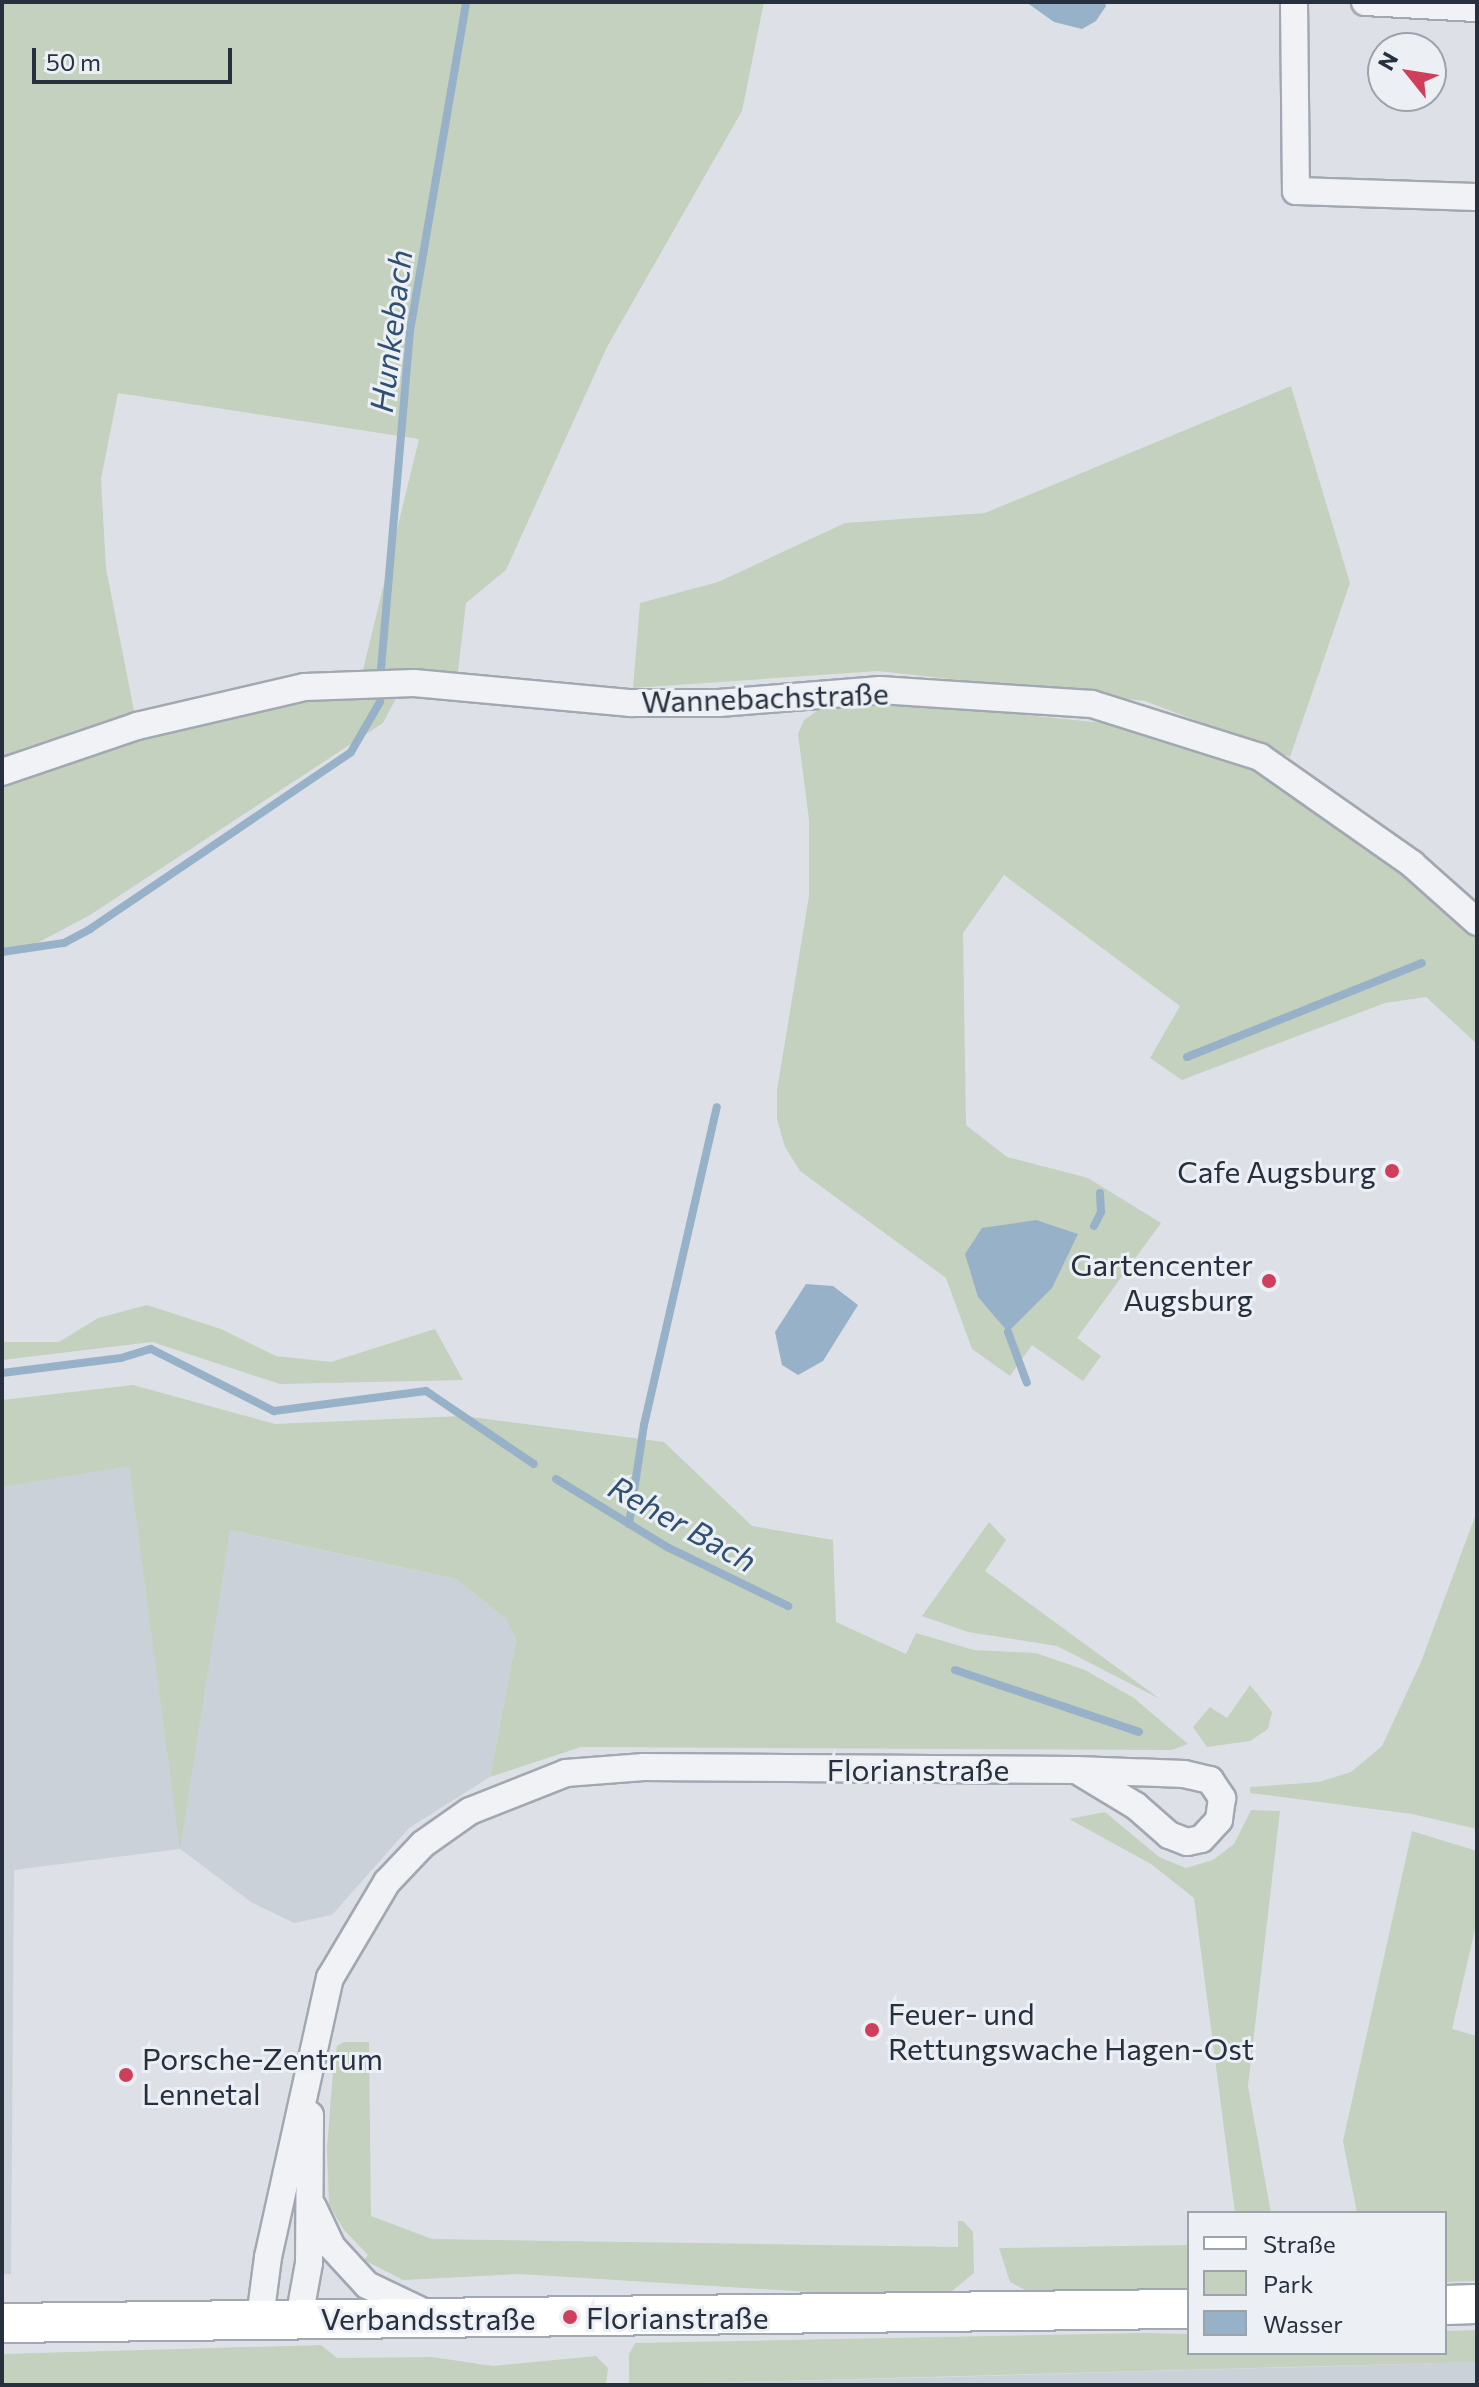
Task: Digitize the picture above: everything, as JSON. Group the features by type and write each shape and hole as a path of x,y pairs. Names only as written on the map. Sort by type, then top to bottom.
{"main road":[{"path":"1447,2305 1477,2304"},
{"name":"Verbandsstraße","path":"2,2323 1187,2309"}],"street":[{"path":"1294,2 1296,191 1477,197"},
{"path":"1365,2 1477,8"},
{"name":"Wannebachstraße","path":"2,772 137,726 305,687 414,683 631,703 719,703 880,690 1092,704 1260,757 1412,864 1477,922"},
{"name":"Florianstraße","path":"260,2318 268,2257 330,1978 371,1902 423,1844 470,1811 514,1789 566,1773 644,1767 1076,1770 1184,1774 1210,1780 1222,1798 1219,1820 1201,1839 1187,1842 1169,1835 1136,1806 1076,1770"},
{"name":"Florianstraße","path":"299,2318 312,2204 309,2079"},
{"name":"Florianstraße","path":"312,2204 332,2247 367,2285 434,2317"}],"shaded area":[{"path":"129,1465 180,1845 229,1530 456,1579 506,1619 516,1640 490,1777 409,1828 332,1915 294,1923 251,1902 180,1849 14,1870 11,2274 2,2274 2,1487"},
{"path":"1477,2362 1477,2385 626,2385 949,2377"}],"green space":[{"path":"2,2 764,2 742,111 607,347 506,570 466,603 457,680 362,674 419,439 118,393 101,479 106,568 137,726 2,772"},
{"path":"1291,386 1350,583 1290,757 1145,701 878,671 633,688 640,603 718,582 845,523 985,513"},
{"path":"401,689 383,723 90,915 30,947 2,948 2,782 142,733 305,698"},
{"path":"833,700 881,700 1143,727 1282,779 1477,929 1477,1044 1426,997 1385,1003 1182,1080 1150,1058 1180,1006 1004,875 963,933 966,1125 1007,1157 1088,1178 1161,1223 1077,1338 1101,1356 1083,1381 1032,1345 1010,1376 972,1349 946,1278 800,1171 785,1147 777,1119 777,1090 809,896 809,820 798,734 804,720"},
{"path":"147,1305 221,1329 276,1356 331,1362 435,1329 463,1380 280,1384 152,1342 2,1360 2,1342 59,1342 98,1318"},
{"path":"133,1385 275,1424 463,1416 664,1442 752,1526 833,1540 836,1622 906,1654 916,1633 974,1650 1036,1653 1085,1670 1134,1698 1188,1744 1172,1750 581,1747 490,1777 516,1640 506,1619 456,1579 230,1530 180,1849 129,1466 2,1487 2,1400"},
{"path":"1477,1511 1477,1829 1412,1814 1250,1793 1250,1787 1319,1782 1351,1772 1382,1746 1421,1662"},
{"path":"989,1522 1006,1540 985,1571 1160,1699 1057,1646 968,1632 922,1616"},
{"path":"1250,1685 1272,1712 1268,1729 1250,1741 1207,1747 1193,1727 1210,1707 1227,1718"},
{"path":"1251,1810 1280,1811 1248,2086 1271,2211 1235,2211 1194,1898 1151,1864 1069,1819 1105,1812 1159,1857 1186,1868 1213,1860 1234,1844"},
{"path":"1412,1831 1477,1851 1477,1921 1452,2029 1477,2036 1477,2281 1447,2282 1447,2211 1357,2211 1343,2141"},
{"path":"344,2042 369,2042 371,2216 432,2239 958,2247 958,2221 963,2221 973,2232 974,2273 951,2292 842,2294 519,2274 403,2280 364,2260 368,2255 344,2230 329,2205 327,2149 333,2071 337,2046"},
{"path":"1187,2245 1187,2289 1029,2292 1010,2282 999,2248"},
{"path":"1477,2330 1477,2362 629,2385 629,2354 635,2343 1145,2333 1187,2334 1187,2355 1447,2355 1447,2331"},
{"path":"321,2345 337,2358 432,2357 493,2366 596,2356 608,2368 606,2385 2,2385 2,2354"}],"water":[{"path":"1026,2 1105,2 1106,6 1096,21 1082,29 1054,22"},
{"path":"1036,1220 1078,1234 1052,1288 1008,1332 978,1297 965,1254 982,1228"},
{"path":"806,1284 833,1286 858,1305 823,1361 798,1375 782,1365 775,1332"}],"waterway":[{"name":"Hunkebach","path":"381,669 410,331 466,2"},
{"name":"Hunkebach","path":"2,952 64,943 90,929 351,752 380,702"},
{"path":"1187,1057 1422,963"},
{"path":"629,1524 644,1425 717,1107"},
{"path":"1094,1226 1101,1212 1100,1193"},
{"path":"1008,1332 1027,1383"},
{"name":"Reher Bach","path":"2,1373 121,1358 151,1349 274,1411 426,1391 534,1464"},
{"name":"Reher Bach","path":"556,1479 667,1547 788,1606"},
{"name":"Reher Bach","path":"955,1670 1139,1732"}],"place":[{"name":"Cafe Augsburg","path":"1392,1171"},
{"name":"Gartencenter Augsburg","path":"1269,1281"},
{"name":"Feuer- und Rettungswache Hagen-Ost","path":"872,2030"},
{"name":"Porsche-Zentrum Lennetal","path":"126,2075"},
{"name":"Florianstraße","path":"570,2317"}]}
